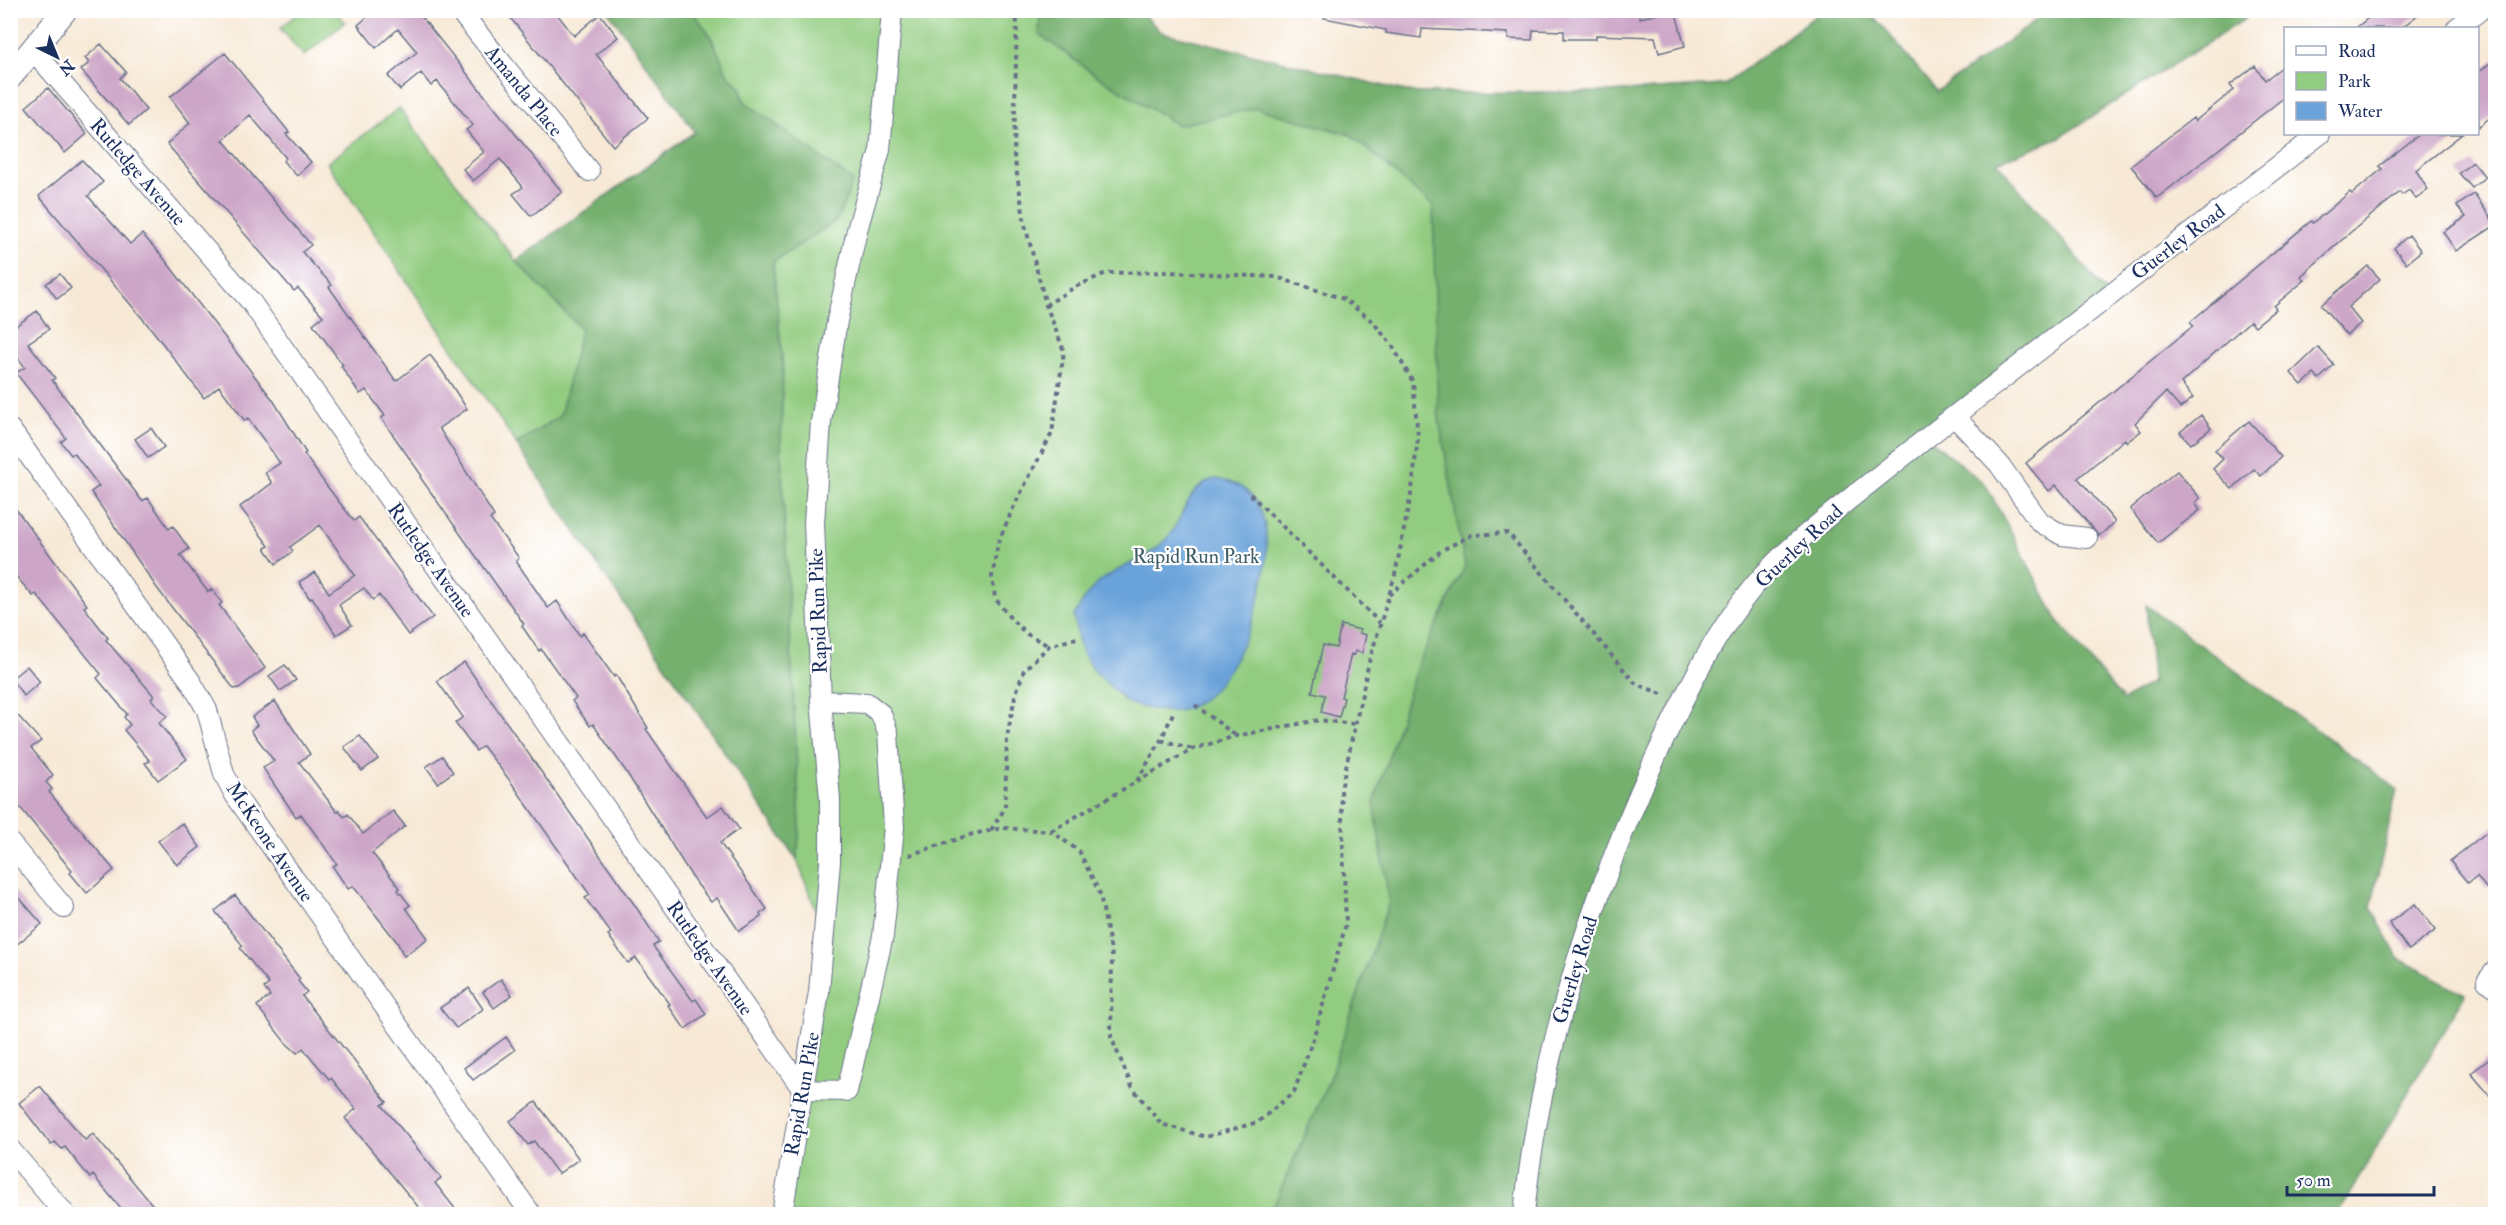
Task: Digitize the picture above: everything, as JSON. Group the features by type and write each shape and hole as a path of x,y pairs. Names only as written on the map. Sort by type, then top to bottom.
{"main road":[{"path":"10,76 33,50 60,12"}],"street":[{"name":"Amanda Place","path":"459,10 589,171"},
{"name":"Rapid Run Pike","path":"782,1215 819,993 830,862 830,799 821,700 814,522 821,422 837,321 857,230 880,150 892,10"},
{"path":"2458,27 2480,10"},
{"name":"Rutledge Avenue","path":"33,50 257,311 803,1090"},
{"name":"Guerley Road","path":"1524,1215 1539,1108 1577,957 1636,801 1682,702 1726,622 1779,559 1954,416 2319,135"},
{"path":"1954,416 1999,464 2040,522 2062,535 2087,538"},
{"name":"McKeone Avenue","path":"10,429 191,682 207,710 224,774 235,795 531,1215"},
{"path":"803,1090 847,1091 883,936 894,827 888,733 881,714 867,703 821,700"},
{"path":"10,843 64,908"},
{"path":"10,1149 65,1215"}],"path":[{"path":"1017,10 1014,155 1025,225 1046,305 1064,351 1052,433 1014,506 998,543 992,577 995,598 1011,619 1027,634 1048,646"},
{"path":"890,859 991,830 1003,828 1051,831 1079,851 1100,894 1112,956 1112,1037 1132,1087 1161,1124 1206,1137 1258,1122 1294,1092 1314,1036 1346,924 1341,789 1354,724 1389,595 1412,489 1418,437 1413,382 1392,345 1372,321 1344,299 1276,277 1169,272 1106,273 1075,287 1046,305"},
{"path":"1250,494 1380,624"},
{"path":"1389,595 1442,550 1472,535 1508,533 1635,684 1682,702"},
{"path":"991,830 1005,808 1007,738 1015,696 1024,670 1048,646 1077,638"},
{"path":"1195,705 1236,736"},
{"path":"1136,782 1161,740 1173,713"},
{"path":"1051,831 1194,749 1236,736 1319,720 1354,724"},
{"path":"1161,740 1194,749"}],"green space":[{"path":"301,11 335,11 345,22 304,56 280,28"},
{"path":"608,11 692,11 710,35 728,75 741,87 744,101 853,181 837,220 773,262 783,367 781,451 800,827 797,860 516,444 560,416 581,329 516,261 695,132"},
{"name":"Rapid Run Park","path":"679,11 1072,11 1413,93 1610,92 1724,85 1822,11 1869,11 2109,296 1927,437 1524,1214 782,1214 826,937 797,860 327,163 399,108 516,261 730,106"},
{"path":"1040,11 1140,11 1161,32 1413,93 1610,92 1724,85 1822,11 1869,11 1937,91 2029,26 2045,11 2248,11 2245,19 2060,137 1997,162 2109,296 1927,437 1986,485 2057,619 2123,701 2152,682 2146,605 2397,789 2371,907 2398,958 2465,994 2338,1214 1270,1214 1330,1077 1389,902 1374,803 1417,666 1465,566 1438,414 1433,206 1351,135 1256,108 1178,125 1097,76 1039,34"}],"water":[{"path":"1215,479 1235,484 1246,491 1259,507 1265,528 1266,555 1262,584 1254,614 1243,643 1229,669 1213,690 1196,704 1185,709 1169,711 1133,705 1121,698 1086,659 1079,642 1074,616 1086,596 1098,583 1158,548 1172,533 1191,497 1205,483"}],"building":[{"path":"375,10 416,10 562,192 531,216 513,194 523,187 500,159 473,181 463,169 484,152 466,130 473,125 437,81 431,86 421,73 400,90 388,76 417,52 398,29 376,48 358,25"},
{"path":"504,10 554,10 574,36 600,14 618,37 596,54 648,118 613,146"},
{"path":"1324,10 1640,10 1640,18 1675,10 1685,46 1659,53 1655,37 1596,35 1596,39 1564,39 1564,31 1533,30 1532,40 1508,39 1508,33 1422,29 1421,38 1386,33 1386,30 1324,18"},
{"path":"2378,10 2424,10 2402,27 2357,27"},
{"path":"101,44 126,72 120,78 146,110 129,125 81,70 89,63 85,58"},
{"path":"225,53 289,132 286,134 311,162 297,176 283,161 286,158 250,115 223,140 311,245 302,252 332,285 329,287 396,381 430,355 441,369 467,409 439,428 494,516 490,519 519,558 516,561 548,608 557,601 580,636 583,633 614,677 616,675 648,728 646,729 707,817 723,806 739,829 720,843 767,909 760,914 761,917 739,931 717,898 711,902 694,880 625,770 593,724 590,726 572,701 576,698 541,649 539,651 522,626 524,624 420,477 422,476 381,418 385,416 366,390 360,394 341,366 343,365 313,324 323,316 298,288 294,291 167,144 190,123 170,97"},
{"path":"2496,58 2496,113 2479,126 2479,72"},
{"path":"2255,66 2265,80 2284,66 2284,98 2157,198 2131,166 2193,118 2195,121 2234,90 2230,85"},
{"path":"48,88 87,134 65,153 26,107"},
{"path":"2419,135 2461,135 2416,170 2428,190 2416,199 2409,190 2402,195 2400,192 2352,231 2301,276 2305,280 2274,306 2276,309 2255,326 2250,321 2181,383 2193,398 2180,408 2166,392 2135,423 2141,431 2127,442 2125,439 2078,478 2115,522 2099,536 2056,485 2049,491 2026,463 2193,326 2190,322 2311,221 2313,223 2382,169 2379,166"},
{"path":"82,160 103,182 88,196 130,244 142,234 162,256 273,400 306,453 304,454 326,485 354,521 359,517 433,617 408,635 379,595 373,600 364,588 339,605 352,625 336,635 312,597 310,599 299,582 315,572 329,593 355,575 320,525 290,547 293,551 276,564 265,548 269,546 240,507 272,483 265,473 280,463 248,418 245,421 219,386 204,398 153,331 39,196"},
{"path":"2473,162 2485,177 2472,188 2459,173"},
{"path":"2474,194 2496,225 2456,251 2443,232 2466,217 2457,206"},
{"path":"2409,235 2421,251 2406,263 2394,248"},
{"path":"2368,266 2380,279 2348,307 2361,323 2347,335 2321,305"},
{"path":"60,274 71,288 57,299 46,284"},
{"path":"37,311 49,329 28,343 55,378 52,380 142,501 148,498 169,529 173,526 189,549 180,555 208,592 212,589 222,603 219,605 265,668 239,688 234,689 157,588 91,492 99,486 74,453 71,455 61,442 66,438 16,373 25,367 10,347 10,330"},
{"path":"2318,347 2334,365 2319,379 2314,374 2302,385 2291,373"},
{"path":"2201,415 2211,428 2191,444 2180,432"},
{"path":"2249,421 2281,457 2261,476 2254,469 2232,489 2213,469 2223,459 2215,450"},
{"path":"151,428 164,447 148,458 135,439"},
{"path":"2177,471 2200,498 2195,503 2200,510 2158,543 2130,509"},
{"path":"10,501 87,605 84,607 108,638 106,640 154,696 151,699 167,716 159,723 187,759 158,780 145,763 150,761 124,730 130,725 124,717 127,714 97,678 101,674 36,594 33,596 10,569"},
{"path":"1341,625 1360,630 1359,633 1366,635 1362,653 1355,651 1354,655 1351,654 1339,717 1321,712 1325,695 1312,692 1323,645 1336,648"},
{"path":"464,662 634,904 659,942 653,946 693,1001 696,999 706,1014 685,1029 668,1005 670,1004 636,958 628,963 608,935 611,933 585,898 590,895 511,782 483,746 476,751 455,723 463,717 437,681"},
{"path":"285,665 296,680 280,691 269,676"},
{"path":"27,666 40,682 24,696 11,679"},
{"path":"275,701 310,754 299,762 337,812 339,810 344,817 348,814 363,834 393,811 405,826 372,853 400,888 398,890 410,905 406,908 428,938 404,956 397,942 353,886 348,889 333,867 337,864 301,814 296,817 263,768 274,761 251,730 257,725 252,717"},
{"path":"10,707 41,741 31,748 53,775 46,782 52,789 49,792 114,870 87,893 10,795"},
{"path":"360,736 378,759 362,771 344,747"},
{"path":"442,756 453,772 438,783 426,767"},
{"path":"182,823 200,847 177,865 158,841"},
{"path":"2496,825 2496,881 2486,888 2477,876 2468,883 2450,861"},
{"path":"10,887 42,924 10,950"},
{"path":"235,895 300,979 298,981 307,992 302,996 387,1102 382,1105 441,1178 435,1183 460,1215 425,1215 345,1118 356,1109 303,1048 297,1053 285,1042 257,1006 270,996 264,988 269,984 240,948 243,946 215,911"},
{"path":"2415,904 2436,930 2409,950 2389,923"},
{"path":"501,979 512,995 494,1008 483,992"},
{"path":"469,988 483,1009 456,1028 440,1008"},
{"path":"506,1037 515,1050 473,1080 464,1068"},
{"path":"2496,1054 2496,1103 2471,1073"},
{"path":"40,1086 85,1140 93,1134 161,1215 126,1215 93,1175 90,1178 65,1147 62,1149 55,1142 51,1145 19,1103"},
{"path":"536,1102 579,1159 558,1174 534,1141 528,1145 510,1121"}]}
